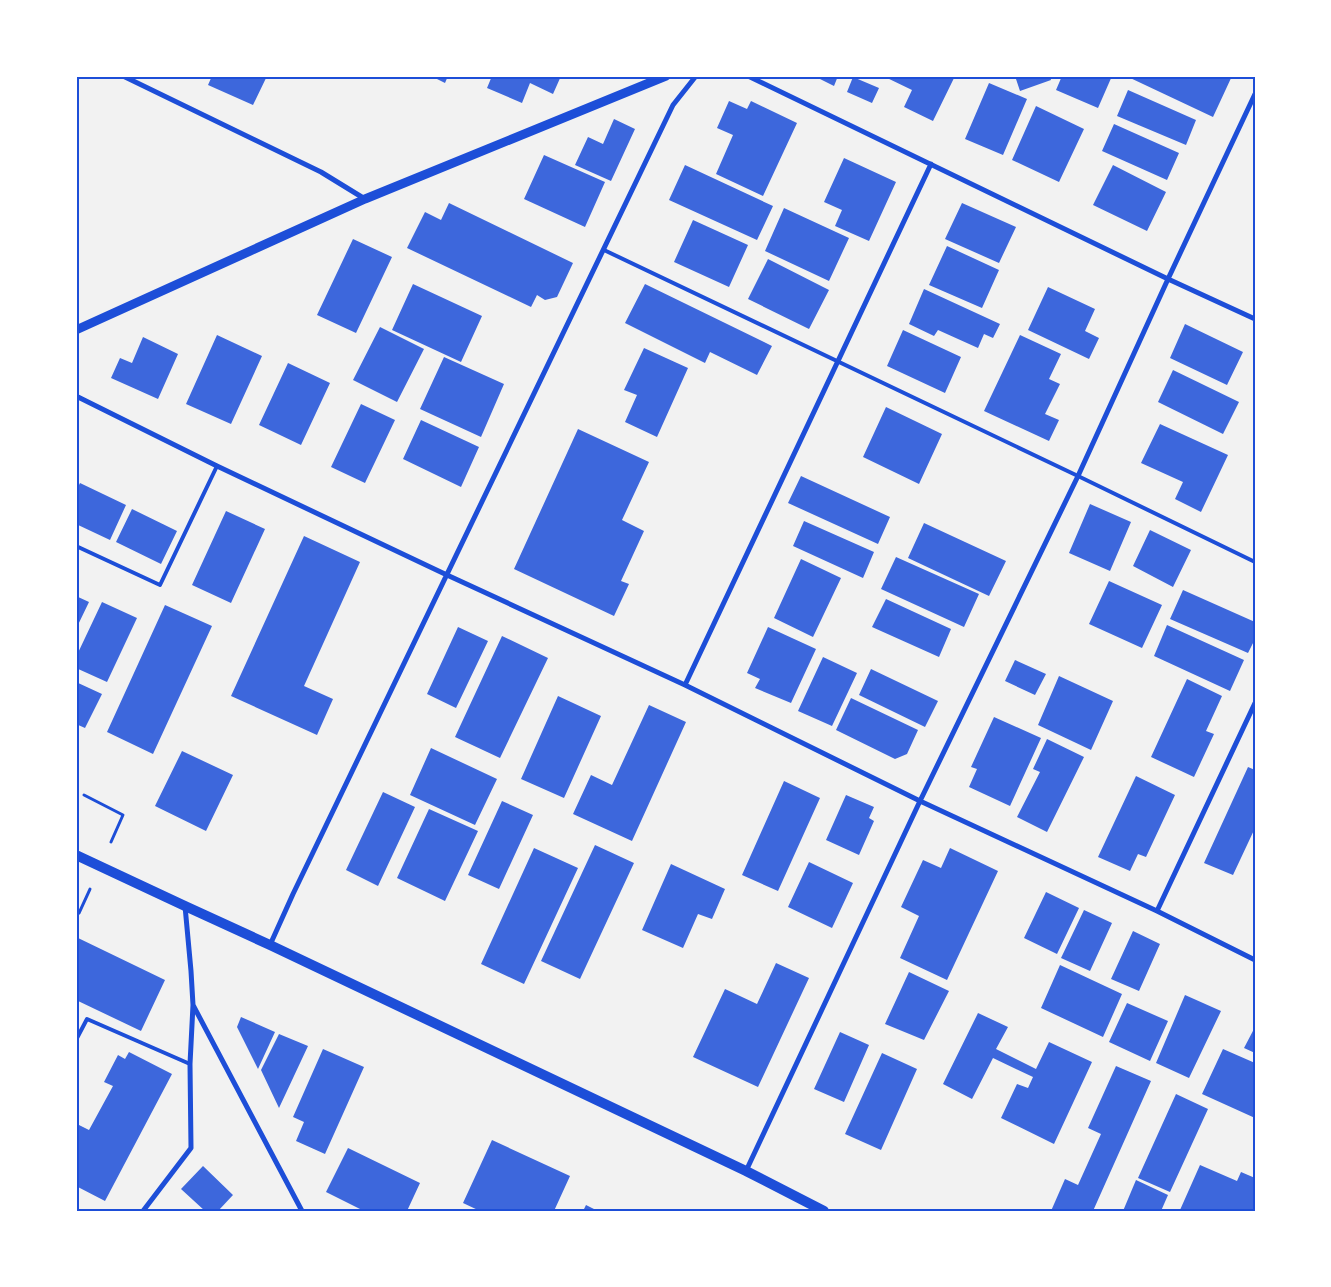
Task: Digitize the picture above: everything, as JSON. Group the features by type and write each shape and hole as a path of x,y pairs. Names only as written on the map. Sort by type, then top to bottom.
{"main road":[{"path":"76,855 270,945 824,1211"}],"street":[{"path":"123,76 321,172 365,200"},
{"path":"76,330 365,200 666,76"},
{"path":"270,945 673,105 696,76"},
{"path":"748,76 1168,279 1255,319"},
{"path":"746,1172 920,801 1078,476 1255,94"},
{"path":"684,685 931,164"},
{"path":"76,396 217,466 684,685 920,801 1157,911 1255,960"},
{"path":"1157,911 1255,703"},
{"path":"143,1211 191,1148 190,1064 192,1004 185,906"},
{"path":"192,1004 302,1211"}],"lane":[{"path":"604,250 1255,562"},
{"path":"76,546 160,585 217,466"},
{"path":"76,1040 88,1019 190,1064"}],"path":[{"path":"84,796 123,815"}],"building":[{"path":"212,76 267,76 253,105 208,85"},
{"path":"431,76 448,76 445,83"},
{"path":"492,76 561,76 553,94 530,83 522,103 487,88"},
{"path":"814,76 838,76 834,86"},
{"path":"883,76 955,76 933,121 904,107 912,90"},
{"path":"1015,76 1050,76 1051,80 1020,91"},
{"path":"1062,76 1112,76 1098,108 1056,90"},
{"path":"1126,76 1232,76 1213,117"},
{"path":"853,77 879,88 872,103 847,92"},
{"path":"989,83 1027,99 1003,155 965,139"},
{"path":"1128,90 1196,120 1186,145 1117,116"},
{"path":"729,101 747,109 751,101 797,123 763,196 716,174 733,135 717,128"},
{"path":"1036,106 1084,129 1059,182 1012,160"},
{"path":"614,119 635,129 611,181 575,165 588,137 603,144"},
{"path":"1114,124 1179,153 1167,180 1102,151"},
{"path":"544,155 605,182 585,227 524,199"},
{"path":"844,158 896,182 869,241 835,226 842,210 824,202"},
{"path":"685,165 773,206 757,240 669,200"},
{"path":"1113,165 1166,192 1147,231 1093,205"},
{"path":"449,203 573,263 557,297 545,300 537,295 531,307 407,248 425,212 441,220"},
{"path":"962,203 1016,227 999,263 945,239"},
{"path":"784,208 849,238 829,281 765,251"},
{"path":"693,220 748,245 729,287 674,262"},
{"path":"353,239 392,257 356,333 317,315"},
{"path":"947,246 999,270 982,308 929,285"},
{"path":"768,259 829,290 809,329 748,299"},
{"path":"413,284 482,316 461,362 392,330"},
{"path":"645,284 772,346 757,375 710,352 705,363 625,323"},
{"path":"1048,287 1095,309 1085,331 1099,338 1089,359 1028,330"},
{"path":"924,289 1000,324 993,338 984,334 978,348 938,330 934,336 909,324"},
{"path":"1185,324 1243,352 1227,385 1170,358"},
{"path":"380,327 424,349 397,402 353,380"},
{"path":"903,330 961,357 945,393 887,366"},
{"path":"217,335 262,356 231,424 186,404"},
{"path":"1020,335 1061,354 1049,379 1060,384 1045,414 1059,420 1049,441 984,411"},
{"path":"143,337 178,354 158,399 111,378 120,358 132,363"},
{"path":"644,348 688,368 657,437 625,422 637,395 624,390"},
{"path":"444,357 504,384 481,437 420,409"},
{"path":"288,363 330,383 301,445 259,425"},
{"path":"1173,370 1239,402 1223,434 1158,402"},
{"path":"361,404 395,420 365,483 331,467"},
{"path":"886,407 942,434 919,484 863,457"},
{"path":"421,420 479,447 461,487 403,459"},
{"path":"1160,424 1228,455 1201,512 1175,499 1183,482 1141,463"},
{"path":"578,429 649,462 622,520 644,531 621,581 629,584 614,616 514,569"},
{"path":"801,476 890,517 878,544 788,503"},
{"path":"80,483 126,505 110,540 76,524 76,491"},
{"path":"1090,504 1131,522 1110,571 1069,553"},
{"path":"132,509 177,531 161,564 116,542"},
{"path":"226,511 265,529 231,603 192,585"},
{"path":"804,521 874,552 863,578 793,546"},
{"path":"924,523 1006,561 989,596 908,558"},
{"path":"1150,530 1191,550 1173,587 1133,566"},
{"path":"304,536 360,562 304,686 333,699 317,735 231,696"},
{"path":"896,557 979,594 964,627 881,589"},
{"path":"801,559 841,578 813,637 774,618"},
{"path":"1109,581 1162,605 1142,648 1089,624"},
{"path":"1183,590 1255,622 1255,639 1248,653 1170,619"},
{"path":"76,596 89,602 76,629"},
{"path":"886,599 951,629 939,657 872,627"},
{"path":"102,602 137,618 107,682 76,668 76,657"},
{"path":"165,605 212,626 153,754 107,732"},
{"path":"1167,625 1244,660 1230,691 1154,656"},
{"path":"458,627 488,641 456,708 427,694"},
{"path":"768,627 816,649 791,703 755,688 760,679 747,673"},
{"path":"502,636 548,658 500,758 455,737"},
{"path":"823,657 857,673 832,726 798,711"},
{"path":"1015,660 1046,674 1035,695 1005,681"},
{"path":"871,669 938,701 925,727 859,695"},
{"path":"1059,676 1113,701 1091,750 1038,725"},
{"path":"1187,679 1222,696 1206,731 1214,734 1194,777 1151,757"},
{"path":"76,682 102,694 85,728 76,724"},
{"path":"558,696 601,716 564,798 521,779"},
{"path":"851,698 918,730 907,754 895,759 836,730"},
{"path":"649,705 686,722 632,841 573,814 591,775 612,785"},
{"path":"994,717 1041,738 1010,806 969,787 977,769 971,767"},
{"path":"1047,739 1084,757 1047,832 1017,817 1040,772 1033,769"},
{"path":"431,748 497,779 475,825 410,795"},
{"path":"182,751 233,775 206,831 155,806"},
{"path":"1248,767 1255,770 1255,828 1233,875 1204,863"},
{"path":"1136,776 1175,795 1146,857 1138,854 1130,871 1098,857"},
{"path":"784,781 820,798 778,891 742,875"},
{"path":"383,792 415,807 378,886 346,870"},
{"path":"846,795 874,807 869,818 874,821 859,855 826,840"},
{"path":"502,801 533,815 499,889 468,875"},
{"path":"429,809 478,831 445,901 397,878"},
{"path":"595,845 634,863 580,979 541,961"},
{"path":"534,848 578,868 524,984 481,964"},
{"path":"950,848 998,871 947,980 900,958 919,916 901,907 923,860 941,868"},
{"path":"809,862 853,883 832,928 788,907"},
{"path":"671,864 725,889 712,919 698,914 683,948 642,930"},
{"path":"1046,892 1079,908 1057,954 1024,938"},
{"path":"1084,910 1112,923 1090,971 1061,958"},
{"path":"1133,931 1160,944 1139,991 1111,979"},
{"path":"76,937 165,980 141,1031 76,1000"},
{"path":"776,963 809,978 758,1087 693,1057 725,989 757,1004"},
{"path":"1060,965 1122,994 1103,1037 1041,1008"},
{"path":"909,972 949,991 924,1040 885,1024"},
{"path":"1185,995 1221,1011 1189,1078 1156,1063"},
{"path":"1127,1003 1168,1021 1150,1061 1109,1042"},
{"path":"978,1013 1008,1027 996,1049 1036,1069 1049,1042 1092,1062 1054,1144 1001,1118 1017,1084 1028,1088 1033,1077 993,1058 972,1099 943,1084"},
{"path":"241,1017 275,1032 258,1069 237,1027"},
{"path":"1255,1027 1255,1053 1244,1048"},
{"path":"840,1032 869,1045 844,1102 814,1089"},
{"path":"279,1034 308,1046 279,1108 261,1070"},
{"path":"323,1049 364,1067 325,1154 296,1141 304,1122 293,1117"},
{"path":"1223,1049 1255,1063 1255,1118 1202,1094"},
{"path":"129,1052 172,1074 105,1201 76,1186 76,1131 79,1125 89,1130 113,1086 104,1082 118,1055 125,1059"},
{"path":"882,1053 917,1069 881,1150 845,1134"},
{"path":"1116,1066 1151,1081 1093,1211 1051,1211 1065,1179 1078,1185 1101,1134 1088,1128"},
{"path":"1176,1094 1208,1109 1170,1192 1138,1178"},
{"path":"492,1140 570,1176 554,1211 480,1211 463,1203"},
{"path":"348,1148 420,1183 407,1211 364,1211 326,1192"},
{"path":"1200,1165 1237,1181 1241,1172 1255,1178 1255,1211 1180,1210"},
{"path":"203,1166 233,1195 218,1211 205,1211 181,1189"},
{"path":"1136,1180 1168,1195 1161,1211 1123,1211"},
{"path":"586,1205 598,1211 583,1211"}]}
